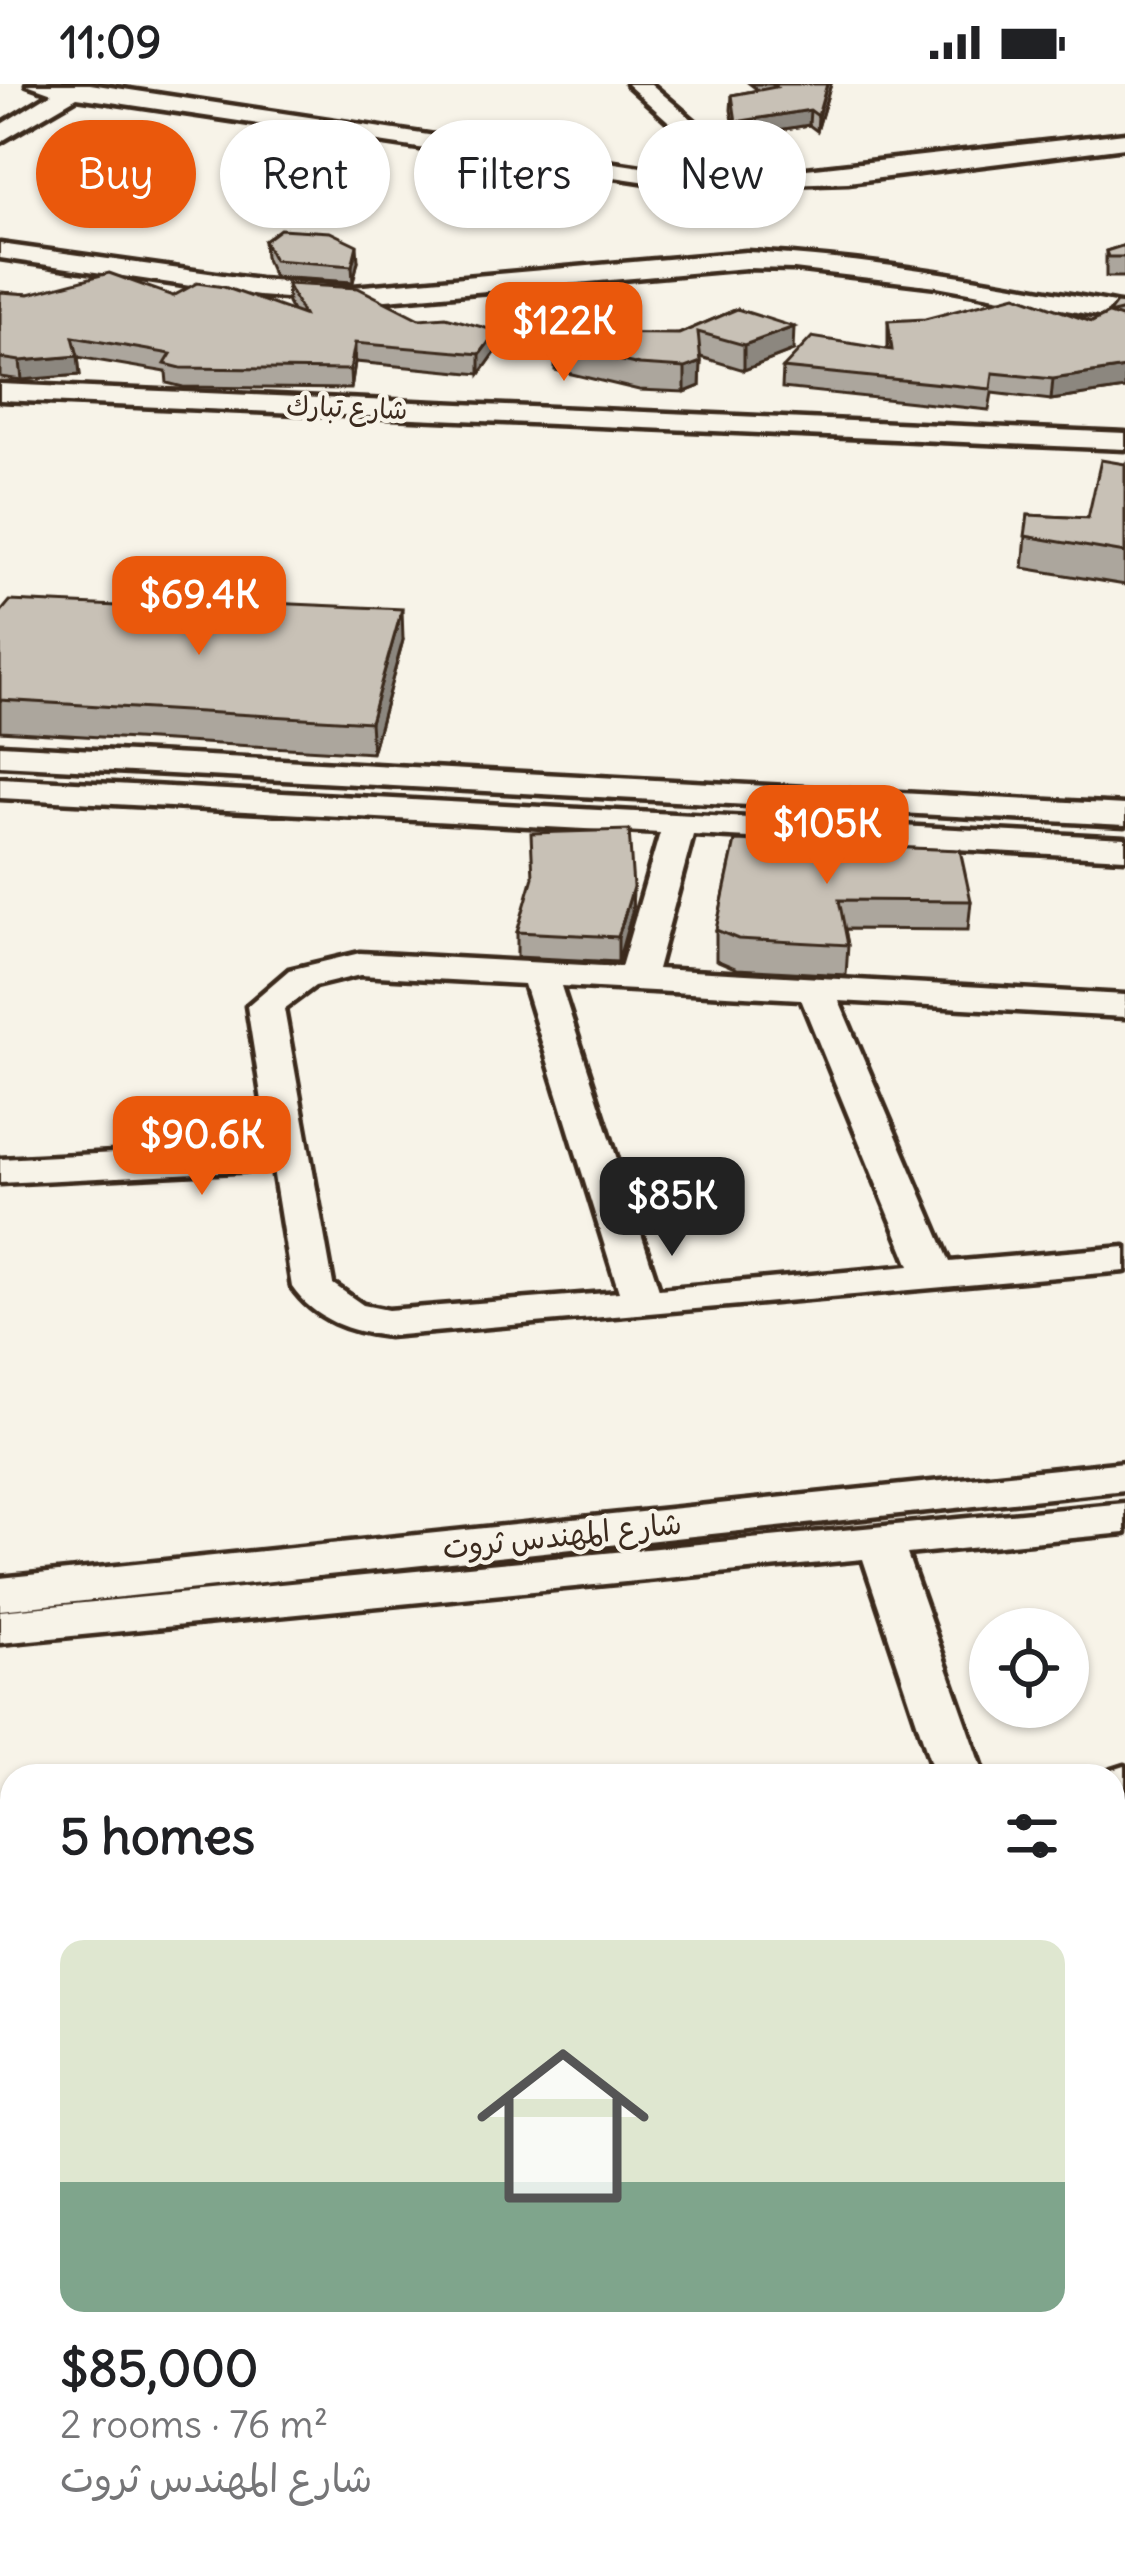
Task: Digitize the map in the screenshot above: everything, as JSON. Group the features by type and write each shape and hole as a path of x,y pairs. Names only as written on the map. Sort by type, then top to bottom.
{"street":[{"path":"38,84 637,175"},
{"path":"113,84 637,163"},
{"path":"638,84 678,120"},
{"path":"0,135 77,87"},
{"path":"806,169 1125,127"},
{"path":"806,170 1125,140"},
{"path":"0,250 259,288 353,295 727,262 793,261 890,272 1125,314"},
{"name":"شارع تبارك","path":"0,392 1125,441"},
{"path":"341,406 370,394 410,392 1125,424"},
{"name":"شارع تبارك","path":"0,418 685,440 1125,461"},
{"path":"0,755 868,818 1125,848"},
{"path":"0,788 679,825 1125,815"},
{"path":"636,978 679,825"},
{"path":"1119,1016 815,988 360,964 316,973 280,991 265,1006 313,1288 328,1305 353,1318 418,1323 1125,1259"},
{"path":"539,973 642,1300"},
{"path":"815,988 935,1276"},
{"path":"0,1171 290,1156"},
{"name":"شارع المهندس ثروت","path":"0,1594 1125,1476"},
{"name":"شارع المهندس ثروت","path":"0,1627 1125,1518"},
{"path":"881,1544 956,1764"}],"building":[{"path":"772,84 827,84 818,116 810,110 736,120 732,95 776,87"},
{"path":"280,229 330,232 357,245 352,266 274,260 264,241"},
{"path":"1125,245 1125,257 1108,257 1106,251"},
{"path":"109,273 173,296 197,283 224,287 303,315 287,284 358,288 419,319 446,317 497,331 480,354 355,343 350,370 181,368 165,364 171,354 73,337 78,356 0,358 0,292 29,294"},
{"path":"1016,295 1092,322 1108,314 1116,303 1125,304 1125,310 1109,314 1125,319 1125,368 1053,379 993,373 991,389 783,368 812,337 892,350 888,321 925,319"},
{"path":"737,309 794,327 744,345 698,332 701,362 685,368 639,365 555,345 556,333 679,334"},
{"path":"1101,460 1125,464 1125,553 1025,536 1028,515 1088,518"},
{"path":"10,601 247,612 249,602 402,609 370,722 0,700 0,613"},
{"path":"629,830 633,887 618,937 517,932 533,877 531,833"},
{"path":"735,841 960,850 971,901 839,900 848,945 738,939 716,930"}]}
